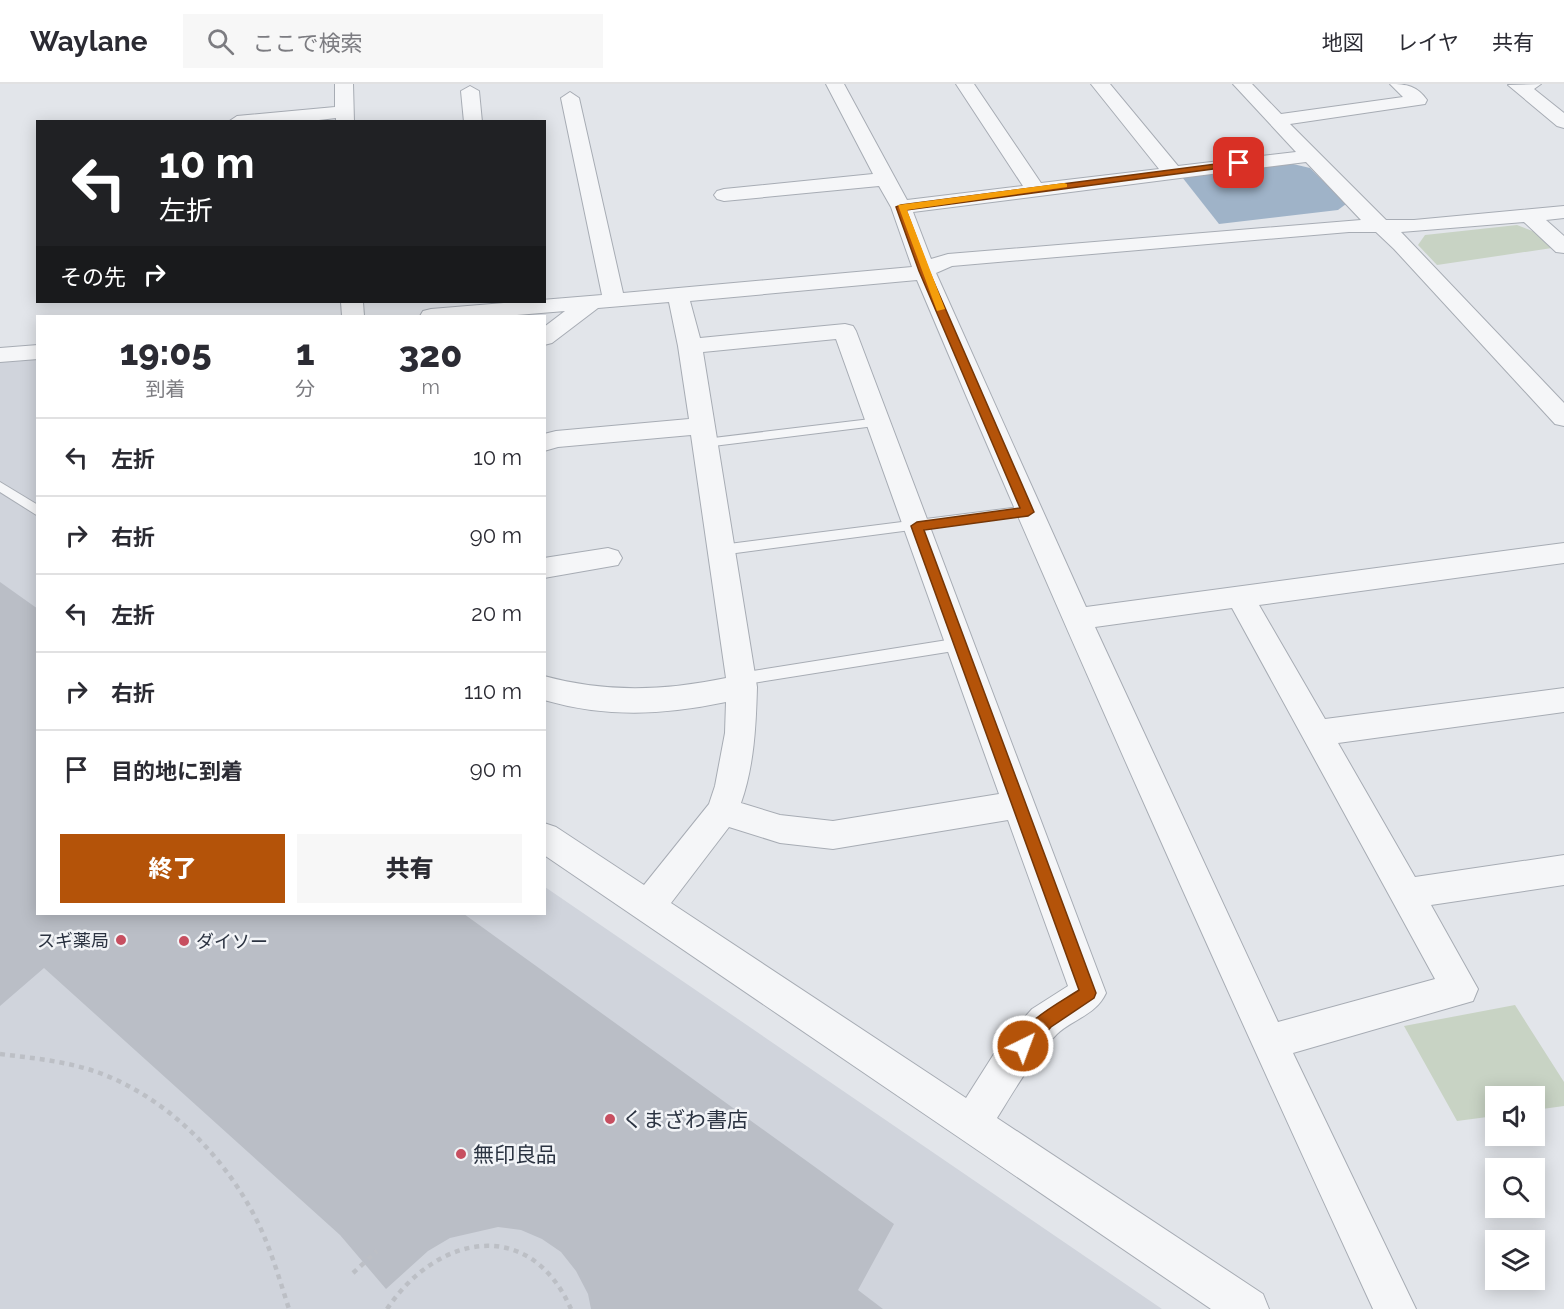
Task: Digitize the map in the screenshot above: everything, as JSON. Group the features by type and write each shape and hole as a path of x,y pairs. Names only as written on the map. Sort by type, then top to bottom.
{"street":[{"path":"280,120 344,117 344,84"},
{"path":"835,84 901,207 924,271 1028,512 1269,1042 1395,1309"},
{"path":"965,84 1035,189"},
{"path":"1100,84 1171,171"},
{"path":"1242,84 1308,156 1402,244 1564,418"},
{"path":"1276,120 1418,100 1399,84"},
{"path":"1532,84 1517,85 1564,122"},
{"path":"470,91 473,120"},
{"path":"570,98 614,301"},
{"path":"901,207 1171,171 1308,156"},
{"path":"724,195 886,179"},
{"path":"438,315 496,306 591,303 911,274 948,260 1338,226 1414,226 1564,212"},
{"path":"1530,216 1564,247"},
{"path":"648,906 680,869 722,811 730,786 740,733 741,683 690,346 678,295"},
{"path":"546,337 591,303"},
{"path":"690,346 845,331 1088,993 1045,1021 1012,1059 972,1123"},
{"path":"0,355 36,352"},
{"path":"546,442 556,439 704,434"},
{"path":"1076,619 1564,553"},
{"path":"546,568 608,558"},
{"path":"1240,597 1460,989 1269,1042"},
{"path":"546,689 595,701 627,703 678,700 741,683"},
{"path":"1316,733 1564,700"},
{"path":"722,811 780,830 834,835 1019,805"},
{"path":"546,838 1248,1309"},
{"path":"1406,894 1564,870"}],"lane":[{"path":"704,434 879,422"},
{"path":"0,486 36,511"},
{"path":"721,550 1028,512"},
{"path":"741,683 960,644"}],"path":[{"path":"0,1054 69,1064 108,1077 170,1115 200,1141 232,1179 254,1215 274,1258 289,1309"},
{"path":"387,1309 400,1289 428,1264 459,1250 490,1245 521,1251 547,1268 567,1293 571,1309"},
{"path":"353,1273 377,1251"}],"shaded area":[{"path":"36,358 36,915 546,915 546,888 1162,1309 0,1309 0,362"}],"green space":[{"path":"1517,225 1535,232 1552,248 1437,265 1418,245 1425,235"},
{"path":"1515,1005 1564,1082 1564,1106 1545,1109 1545,1086 1485,1086 1485,1117 1457,1121 1404,1026"}],"water":[{"path":"1293,164 1310,168 1346,204 1338,210 1219,224 1182,177"}],"building":[{"path":"0,582 36,608 36,915 465,915 894,1224 858,1290 883,1309 591,1309 588,1294 576,1271 561,1252 542,1239 521,1230 498,1227 450,1238 428,1251 386,1289 340,1235 44,968 0,1006"}],"slow traffic":[{"path":"940,309 901,207 1064,186"}],"place":[{"name":"スギ薬局","path":"121,940"},
{"name":"ダイソー","path":"184,941"},
{"name":"くまざわ書店","path":"610,1119"},
{"name":"無印良品","path":"461,1154"}],"route":[{"path":"1023,1046 1045,1021 1088,993 917,526 1028,512 924,271 901,207 1239,163"}]}
